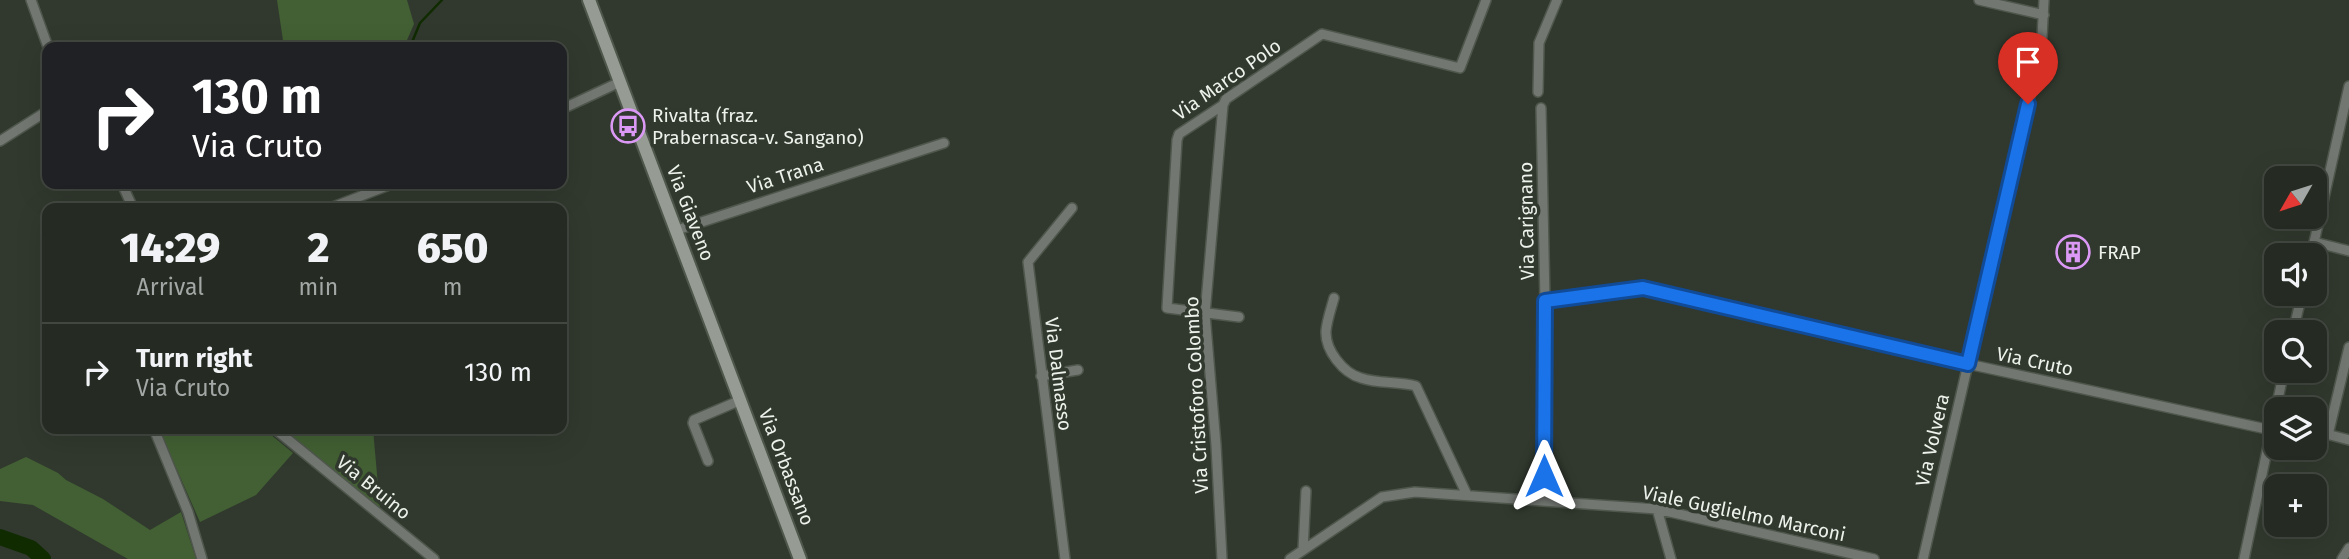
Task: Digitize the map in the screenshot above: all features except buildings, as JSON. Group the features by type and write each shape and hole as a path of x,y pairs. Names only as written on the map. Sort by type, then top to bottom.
{"main road":[{"name":"Via Giaveno","path":"589,0 741,400"},
{"name":"Via Orbassano","path":"741,400 800,559"}],"street":[{"path":"31,0 46,42"},
{"name":"Via Marco Polo","path":"1239,317 1167,308 1179,134 1322,34 1460,68 1486,0"},
{"path":"1538,92 1539,43 1557,0"},
{"path":"1979,0 2044,15"},
{"name":"Via Volvera","path":"1923,559 2034,78 2042,37 2044,0"},
{"path":"567,107 620,82"},
{"path":"2349,86 2314,242 2349,251"},
{"name":"Via Cristoforo Colombo","path":"1222,559 1205,314 1223,105"},
{"name":"Via Carignano","path":"1541,108 1545,301 1544,501"},
{"path":"0,141 42,114"},
{"name":"Via Trana","path":"677,230 944,143"},
{"path":"343,203 379,189"},
{"name":"Via Dalmasso","path":"1065,559 1028,262 1072,208"},
{"name":"Via Cruto","path":"1545,301 1643,288 1968,364 2264,422"},
{"path":"1334,299 1326,334 1337,360 1350,373 1362,379 1416,386 1467,495"},
{"path":"2349,347 2328,435 2349,440"},
{"path":"1041,376 1078,370"},
{"name":"Via Orbassano","path":"708,461 693,424 694,419 741,400"},
{"path":"156,434 188,512 202,559"},
{"name":"Via Bruino","path":"281,434 434,559"},
{"path":"2244,559 2266,460"},
{"path":"1303,550 1306,491"},
{"name":"Viale Guglielmo Marconi","path":"1290,559 1382,497 1415,492 1657,509 1874,559"},
{"path":"1657,509 1671,559"},
{"path":"2342,559 2349,548"}],"green space":[{"path":"277,0 407,0 414,24 406,42 283,42"},
{"path":"161,434 270,434 293,453 256,495 200,522"},
{"path":"287,434 373,434 380,508"},
{"path":"26,457 103,499 150,530 181,512 196,559 128,559 33,505 0,501 0,469"}],"waterway":[{"path":"412,42 420,23 442,0"},
{"path":"0,537 31,548 43,559"}],"place":[{"name":"Rivalta (fraz. Prabernasca-v. Sangano)","path":"628,126"},
{"name":"FRAP","path":"2073,252"}],"route":[{"path":"1544,476 1545,301 1643,288 1968,364 2028,104"}]}
